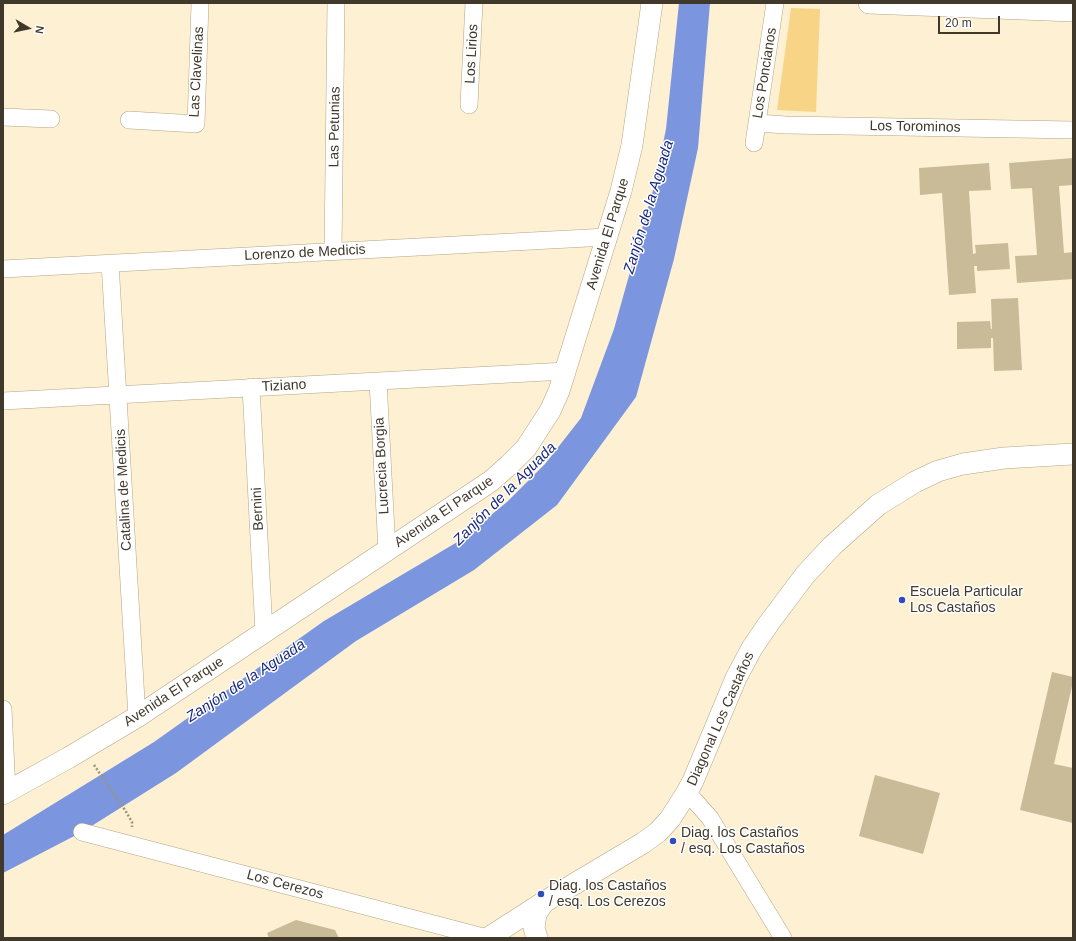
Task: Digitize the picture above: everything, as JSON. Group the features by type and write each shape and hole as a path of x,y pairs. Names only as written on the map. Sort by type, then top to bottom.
{"street":[{"name":"Las Clavelinas","path":"129,120 196,124 200,3"},
{"name":"Las Petunias","path":"333,251 336,3"},
{"name":"Los Lirios","path":"469,105 474,3"},
{"name":"Avenida El Parque","path":"5,793 137,717 486,485 510,465 526,448 550,411 559,391 621,191 632,145 652,3"},
{"name":"Los Poncianos","path":"754,143 775,3"},
{"path":"869,3 1070,8"},
{"path":"3,117 51,119"},
{"name":"Los Torominos","path":"757,122 786,125 1073,130"},
{"name":"Lorenzo de Medicis","path":"3,269 607,237"},
{"name":"Catalina de Medicis","path":"110,263 137,717"},
{"name":"Tiziano","path":"3,402 251,387 566,371"},
{"name":"Lucrecia Borgia","path":"378,381 387,551"},
{"name":"Bernini","path":"251,387 264,632"},
{"name":"Diagonal Los Castaños","path":"488,938 544,902 643,843 658,832 670,819 686,794 722,708 752,648 786,598 832,546 861,519 896,492 945,469 984,460 1073,454"},
{"path":"3,709 5,793"},
{"path":"686,794 695,801 710,818 783,938"},
{"name":"Los Cerezos","path":"82,832 488,938"},
{"path":"537,938 534,928 536,914 544,902"}],"path":[{"path":"94,764 125,810"}],"shaded area":[{"path":"791,8 820,9 816,112 777,110"}],"water":[{"name":"Zanjón de la Aguada","path":"679,3 710,3 698,148 674,259 636,397 557,505 474,570 356,641 176,773 82,832 3,873 3,835 154,742 324,621 459,541 507,502 545,464 581,418 614,329 655,183 666,129"}],"building":[{"path":"1073,158 1073,185 1059,186 1064,253 1073,252 1073,279 1017,283 1015,256 1037,255 1032,188 1011,189 1009,163"},
{"path":"989,163 991,190 969,191 973,254 976,253 975,245 1008,243 1010,269 977,271 977,266 974,266 976,293 949,295 942,193 920,195 919,168"},
{"path":"1018,298 1022,370 994,371 993,338 991,338 991,348 957,349 957,322 990,321 992,329 991,299"},
{"path":"1052,672 1073,677 1054,764 1073,768 1073,823 1020,810"},
{"path":"875,775 940,793 923,854 859,836"},
{"path":"296,920 335,930 339,938 269,938 267,933"}],"place":[{"name":"Escuela Particular Los Castaños","path":"902,600"},
{"name":"Diag. los Castaños / esq. Los Castaños","path":"673,841"},
{"name":"Diag. los Castaños / esq. Los Cerezos","path":"541,894"}]}
